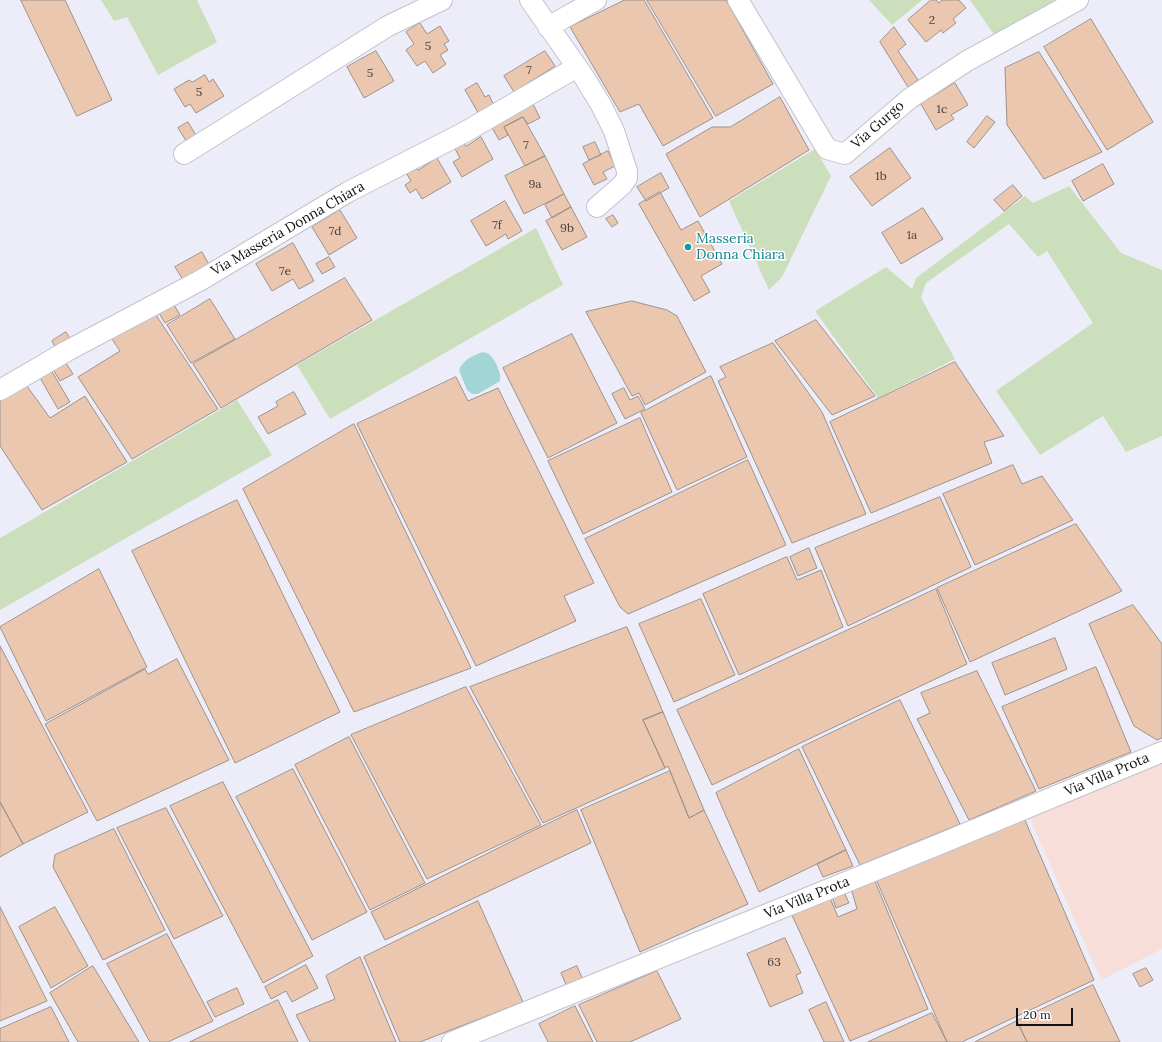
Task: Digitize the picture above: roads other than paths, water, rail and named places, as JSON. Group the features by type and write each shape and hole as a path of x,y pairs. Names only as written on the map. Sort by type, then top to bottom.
{"street":[{"path":"184,154 388,26 442,0"},
{"path":"530,0 584,76 614,131 627,170 627,178 622,185 598,207"},
{"path":"548,26 596,0"},
{"name":"Via Gurgo","path":"738,0 827,149 845,154 909,99 967,61 1078,0"},
{"name":"Via Masseria Donna Chiara","path":"0,390 67,351 201,280 348,192 465,132 577,67"},
{"name":"Via Villa Prota","path":"452,1042 940,844 1162,752"}],"place":[{"name":"Masseria Donna Chiara","path":"688,247"}]}
